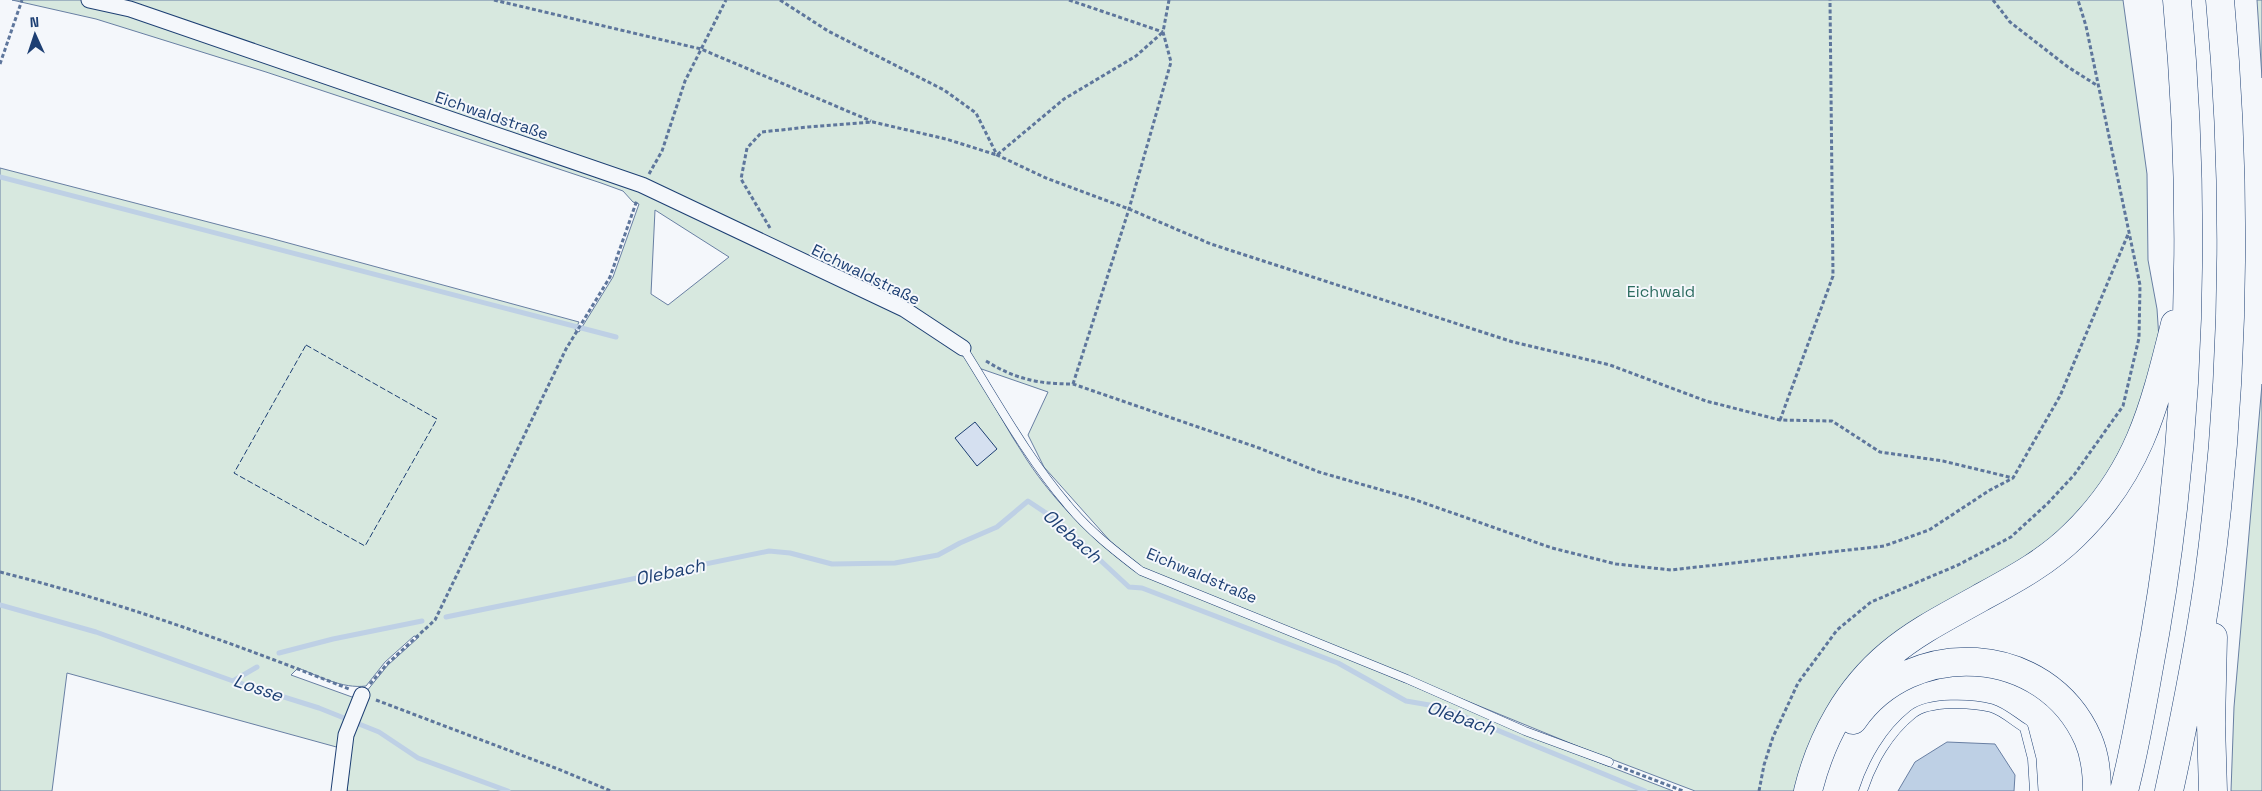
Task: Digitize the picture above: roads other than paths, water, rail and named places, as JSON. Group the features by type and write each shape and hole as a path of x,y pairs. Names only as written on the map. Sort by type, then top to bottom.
{"highway":[{"path":"2124,791 2146,684 2166,571 2181,432 2189,270 2186,114 2177,0"},
{"path":"2213,791 2210,724 2215,520 2227,374 2231,258 2230,180 2220,0"},
{"path":"1808,791 1820,751 1831,727 1846,703 1871,672 1890,654 1915,635 2019,577 2046,559 2073,536 2113,491 2132,460 2148,425 2189,270"},
{"path":"2168,791 2196,655 2215,520"},
{"path":"1820,791 1844,733 1873,697 1889,684 1914,671 1948,662 1972,661 1994,663 2012,668 2050,690 2066,705 2089,739 2094,757 2097,791"}],"street":[{"name":"Eichwaldstraße","path":"89,0 130,9 642,184 904,309 963,348"},
{"path":"339,791 346,735 362,695"}],"lane":[{"name":"Eichwaldstraße","path":"963,348 1010,425 1067,505 1110,547 1141,571 1407,679 1526,730 1609,762"},
{"path":"1863,791 1867,778 1887,742 1914,713 1946,703 1992,708 2024,728 2032,759 2034,791"}],"water":[{"path":"1947,742 1995,744 2015,775 2014,791 1898,791 1915,762"}],"waterway":[{"path":"0,177 616,337"},
{"name":"Olebach","path":"446,617 769,551 790,553 832,564 895,563 938,555 997,527 1028,501 1058,521 1129,587 1142,588 1338,663 1406,701 1441,707 1645,791"},
{"name":"Losse","path":"0,605 96,632 233,681 319,708 379,732 418,758 508,791"},
{"name":"Olebach","path":"279,653 333,639 422,621"},
{"name":"Olebach","path":"233,681 257,667"}],"park label":[{"name":"Eichwald","path":"1661,291"}]}
